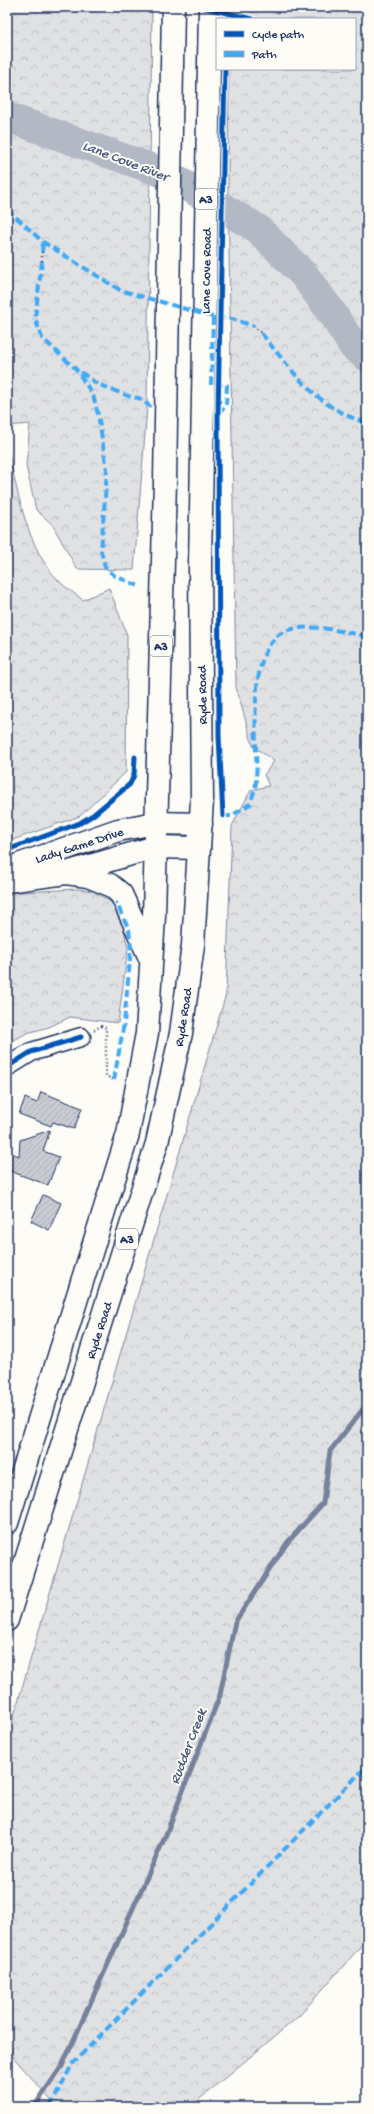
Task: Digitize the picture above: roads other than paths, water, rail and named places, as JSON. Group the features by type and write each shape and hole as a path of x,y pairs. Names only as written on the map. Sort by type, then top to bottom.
{"main road":[{"name":"A3","path":"7,1524 128,1134 147,1033 152,962 167,390 173,7"},
{"name":"Lane Cove Road","path":"203,390 210,7"},
{"name":"Ryde Road","path":"7,1620 157,1142 182,1025 193,945 201,824 200,566 203,390"},
{"name":"Lady Game Drive","path":"7,869 118,830 156,823 201,824"},
{"name":"Lady Game Drive","path":"7,881 66,873 155,847 199,848"},
{"path":"66,873 88,876 110,885 121,894 152,962"}],"street":[{"path":"7,1066 31,1052 81,1037"}],"waterway":[{"name":"Lane Cove River","path":"7,117 167,174 258,229 304,275 332,313 354,347 367,357"},
{"name":"Rudder Creek","path":"34,2107 62,2066 165,1837 220,1695 235,1622 287,1543 323,1503 330,1451 367,1404"}]}
